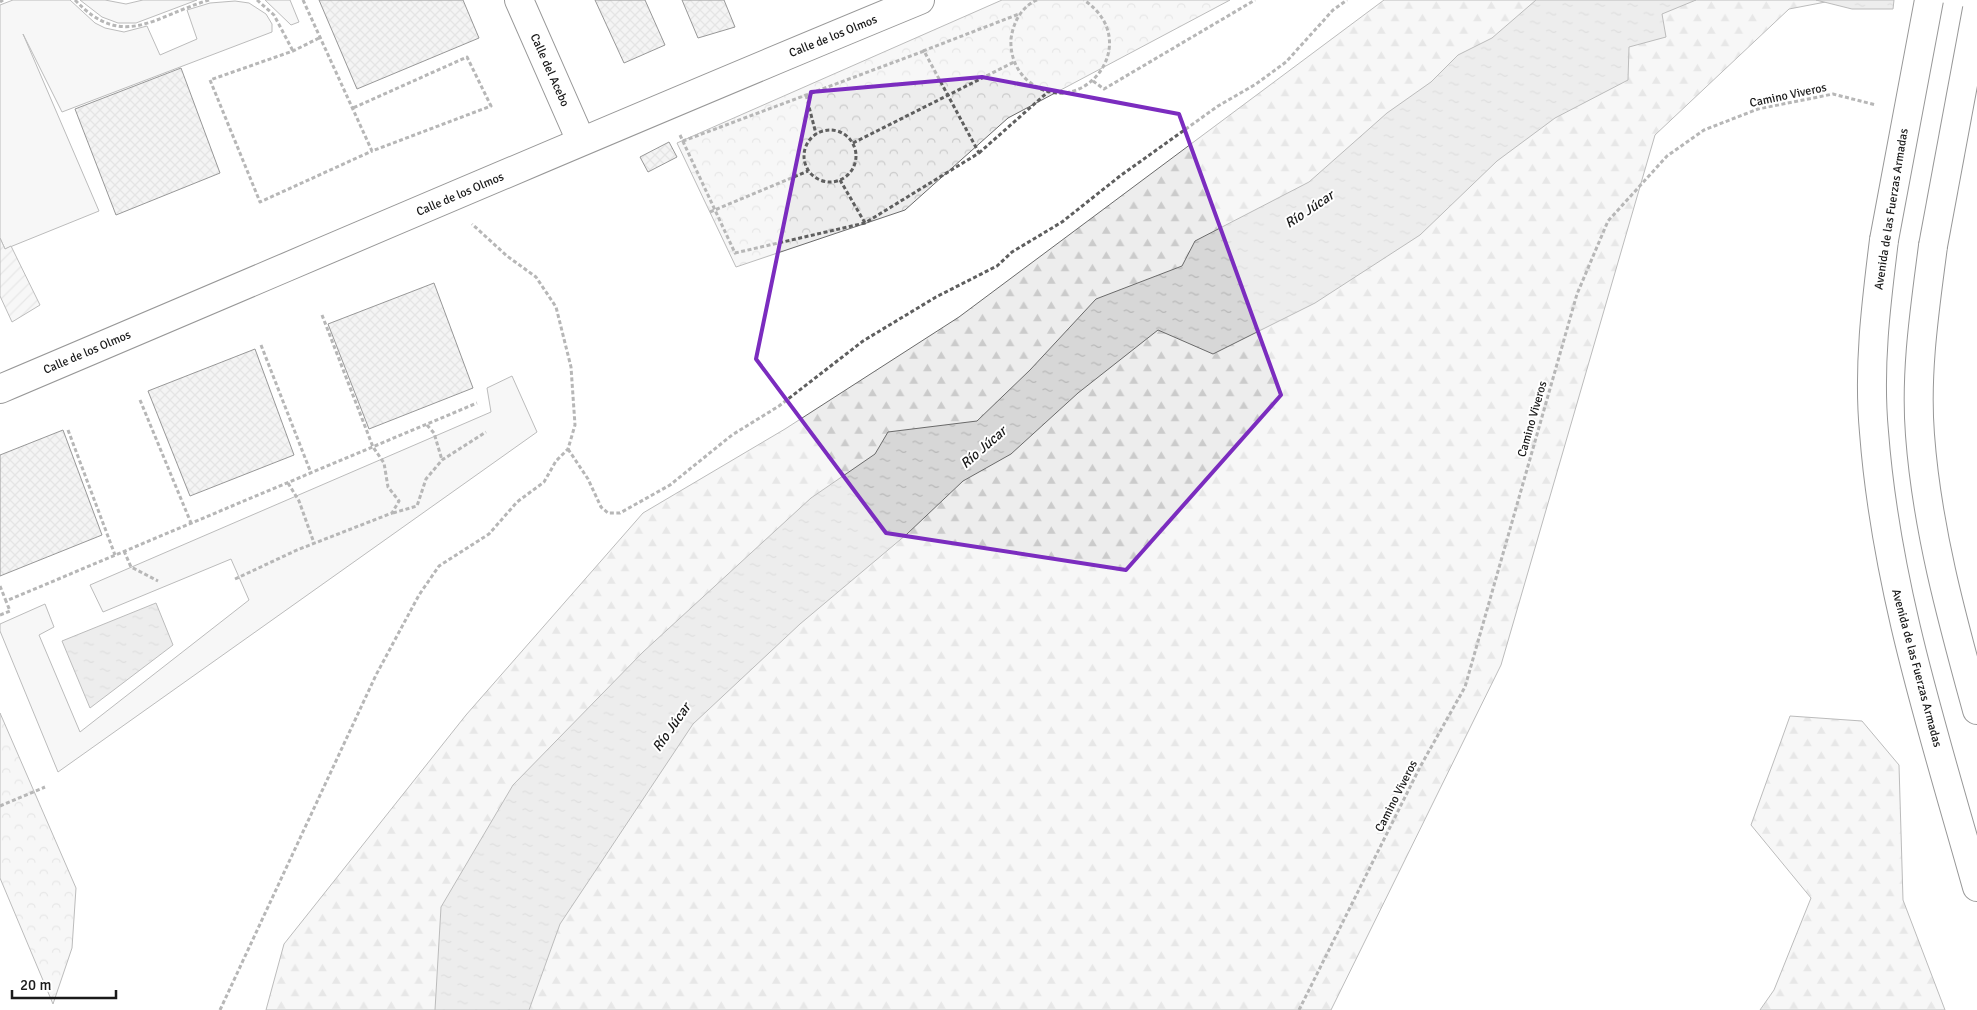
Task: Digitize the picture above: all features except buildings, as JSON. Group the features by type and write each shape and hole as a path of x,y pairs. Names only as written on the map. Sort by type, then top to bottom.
{"main road":[{"name":"Calle del Acebo","path":"519,0 581,141"},
{"name":"Calle de los Olmos","path":"0,389 448,200 581,141 920,0"},
{"name":"Avenida de las Fuerzas Armadas","path":"1929,0 1884,240 1875,312 1872,367 1873,430 1881,505 1893,578 1910,650 1977,887"},
{"path":"1977,9 1932,246 1919,377 1920,434 1929,515 1941,577 1977,710"}],"path":[{"path":"75,0 99,21 125,28 138,26 209,0"},
{"path":"258,0 274,15 293,52"},
{"path":"303,0 372,151"},
{"path":"1037,0 1019,14 683,141 735,253 865,223 979,153 1049,91"},
{"path":"1019,14 1012,30 1010,47 1014,62 1022,75 1034,86 1064,93 1079,89 1093,81 1103,69 1109,54 1110,38 1105,21 1095,8 1084,0"},
{"path":"1093,81 1104,89 1255,0"},
{"path":"568,449 588,478 601,507 608,513 620,513 663,489 687,473 732,435 779,406 863,341 936,297 997,266 1012,252 1062,222 1120,176 1212,110 1256,84 1286,62 1333,10 1347,0"},
{"path":"319,38 293,52 210,80 260,202 372,151 491,106 468,57 353,108"},
{"path":"920,53 924,51 979,153"},
{"path":"853,144 1014,62"},
{"name":"Camino Viveros","path":"1299,1010 1420,767 1465,687 1577,294 1608,221 1667,156 1704,130 1758,109 1833,94 1872,103 1880,108"},
{"path":"806,95 816,134"},
{"path":"824,131 840,132 853,144 856,161 847,176 840,180 822,181 808,171 804,155 805,147 816,134 824,131"},
{"path":"710,212 808,171"},
{"path":"840,180 865,223"},
{"path":"220,1010 376,675 419,595 439,566 489,534 517,502 544,482 556,461 568,449 575,425 571,367 556,307 536,277 507,256 448,200"},
{"path":"322,315 373,447 384,463 388,487 399,500 392,513"},
{"path":"261,345 311,473"},
{"path":"140,400 191,523"},
{"path":"6,601 477,403"},
{"path":"427,425 434,433 442,460"},
{"path":"68,430 115,556"},
{"path":"235,579 314,543 392,513 417,506 426,479 442,460 486,432"},
{"path":"288,483 299,500 314,543"},
{"path":"124,552 131,567 158,581"},
{"path":"0,586 10,611 0,615"},
{"path":"0,806 45,787"}],"highlighted area":[{"path":"982,77 1179,114 1281,395 1126,570 886,533 756,359 811,92"}],"shaded area":[{"path":"13,0 70,0 95,23 105,28 124,32 147,26 160,55 197,39 187,10 210,3 235,1 249,3 266,14 272,24 272,32 62,112 23,34 99,211 5,249 0,238 0,5"},
{"path":"80,0 105,0 126,4 143,0 197,0 136,23 118,23 102,17"},
{"path":"265,0 290,0 299,22 291,25"},
{"path":"512,376 537,432 58,772 0,631 0,624 45,604 54,627 39,635 80,732 249,600 231,559 103,612 90,585 491,412 487,388"}],"green space":[{"path":"1002,0 1230,0 1008,118 905,210 736,267 677,143"},
{"path":"1384,0 1836,0 1789,9 1655,135 1501,665 1331,1010 266,1010 284,944 466,715 643,513 785,429 959,317"},
{"path":"0,238 5,249 11,246 40,305 12,322 0,296"},
{"path":"0,713 76,888 72,948 53,1004 0,878"},
{"path":"1790,716 1862,721 1899,765 1903,900 1945,1010 1760,1010 1774,990 1811,898 1751,825"}],"water":[{"name":"Río Júcar","path":"1536,0 1696,0 1662,14 1666,37 1629,47 1628,80 1555,118 1497,161 1420,235 1315,303 1213,354 1158,330 1078,393 1011,454 963,481 907,534 800,624 693,724 560,924 529,1010 435,1010 441,907 513,785 643,652 811,498 875,454 888,432 977,421 1030,370 1096,299 1182,266 1195,241 1309,182 1387,113 1431,82 1458,55 1492,38"},
{"path":"1816,0 1894,0 1893,9 1852,9"},
{"path":"156,603 173,645 90,708 62,641"}]}
